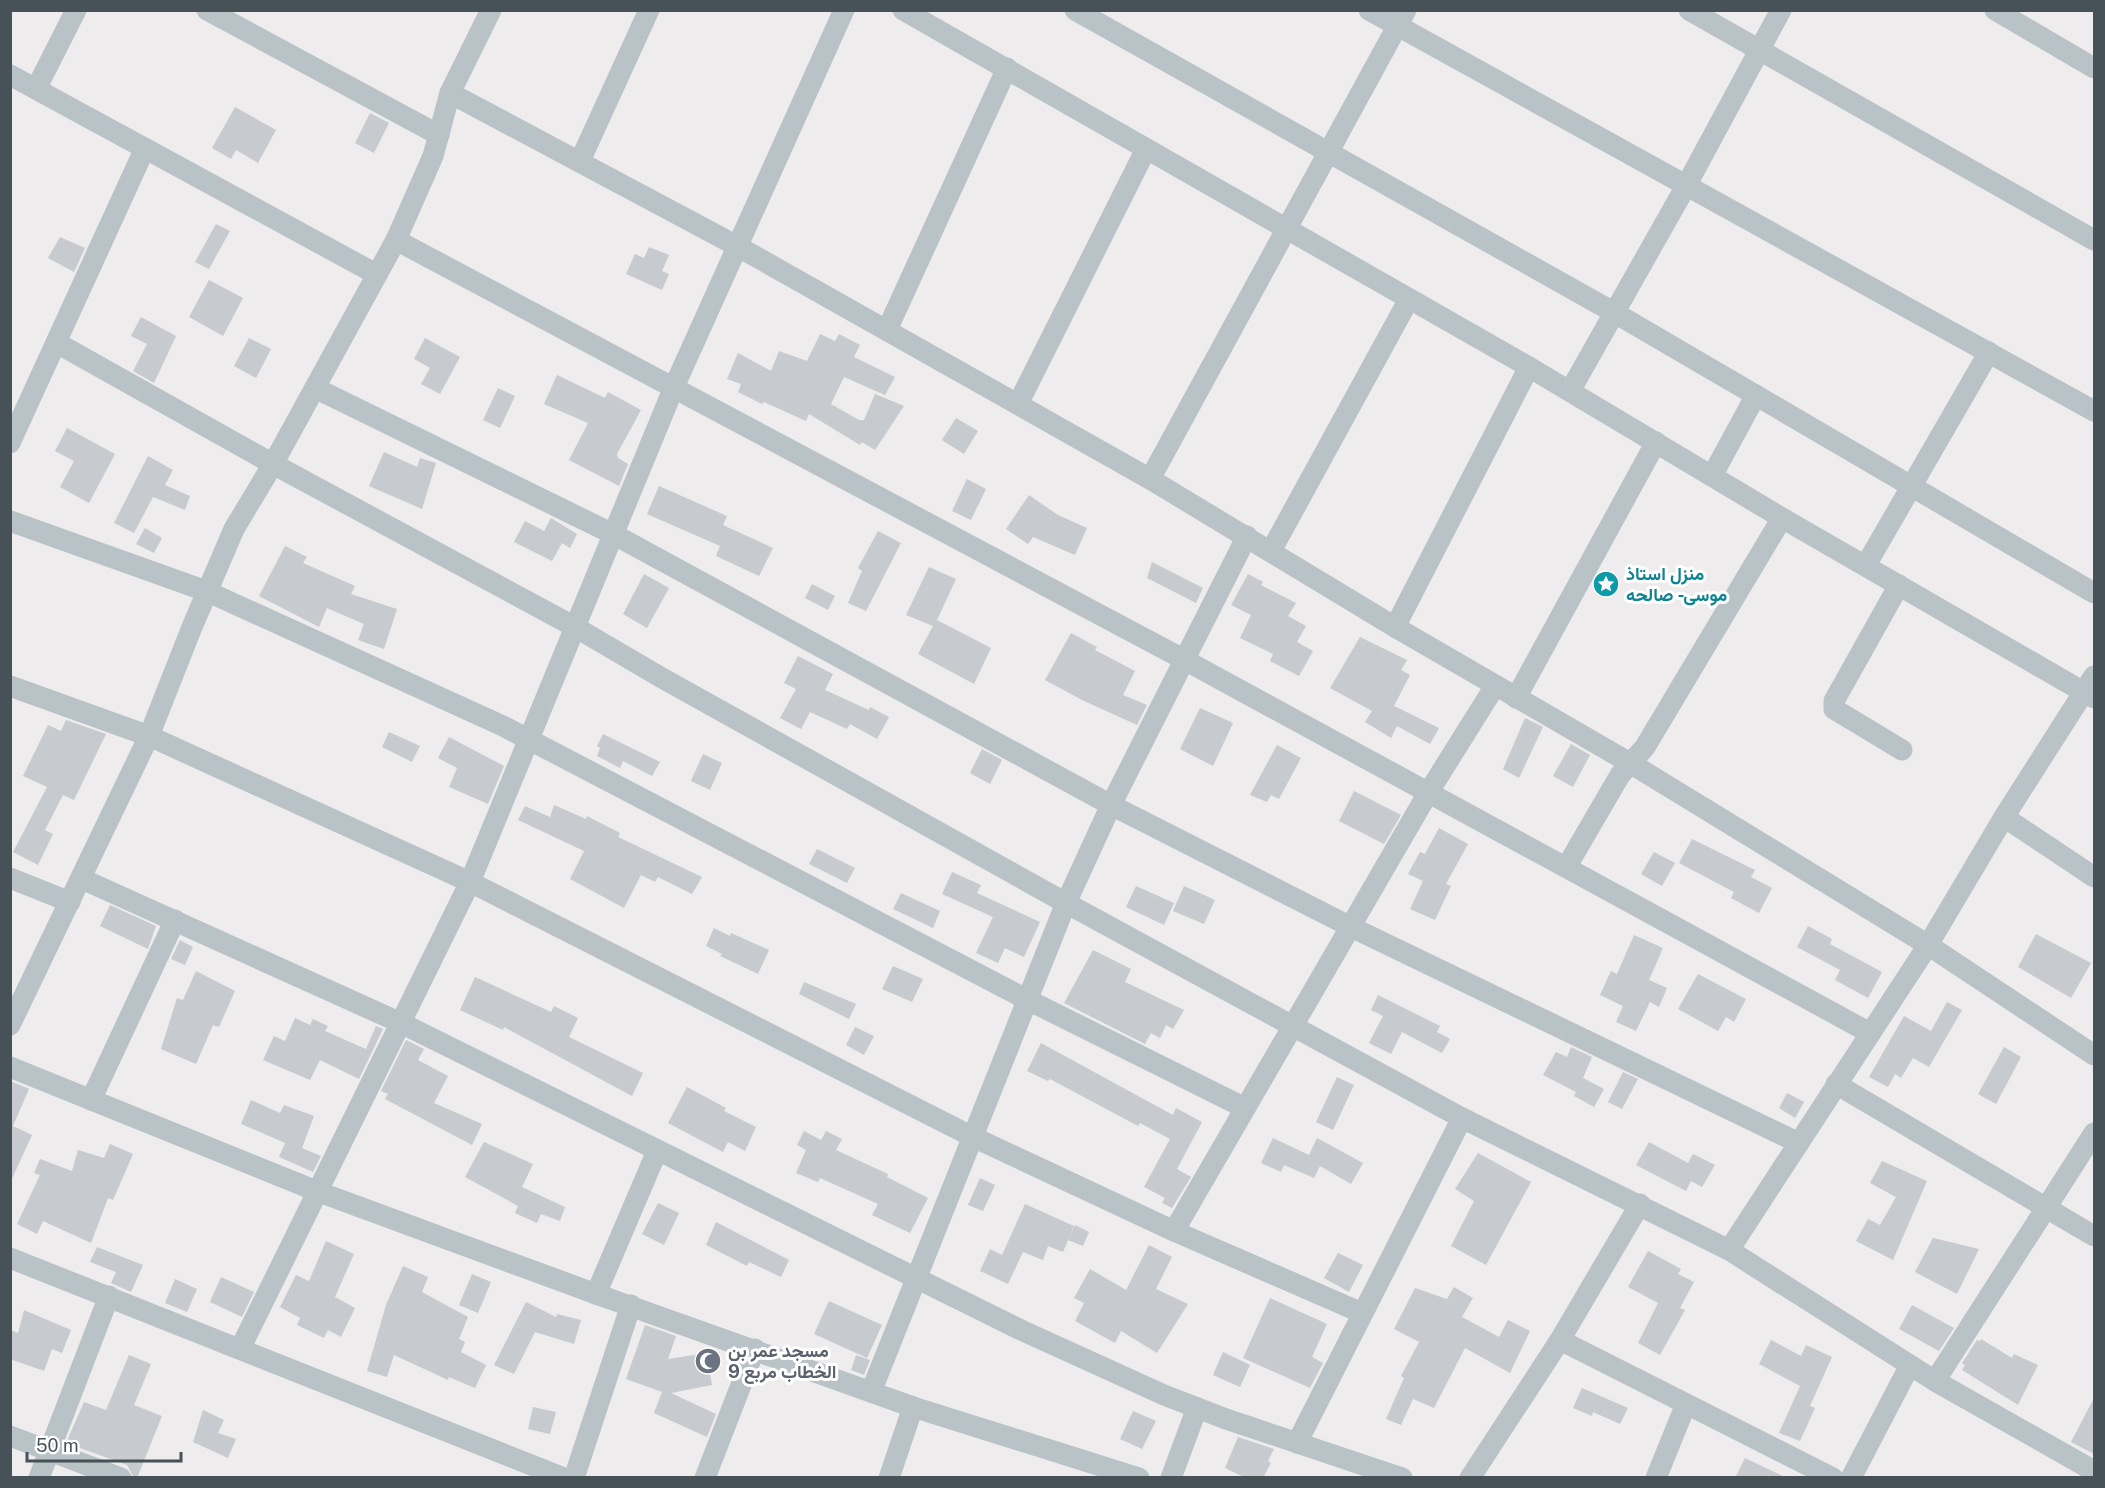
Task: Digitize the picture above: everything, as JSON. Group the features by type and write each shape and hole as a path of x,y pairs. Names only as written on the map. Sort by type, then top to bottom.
{"street":[{"path":"36,89 76,10"},
{"path":"207,10 439,135"},
{"path":"10,1025 149,736 206,591 234,529 273,464 396,240 433,156 450,93 491,10"},
{"path":"580,160 649,10"},
{"path":"240,1349 470,882 674,387 844,10"},
{"path":"903,10 1570,391 1899,585 2091,689 2004,818 1928,945 1730,1250"},
{"path":"1075,10 1615,313 2094,593"},
{"path":"1369,10 1402,19 1686,186 2094,411"},
{"path":"1689,10 2094,240"},
{"path":"1570,391 1686,186 1781,10"},
{"path":"1995,10 2094,68"},
{"path":"1150,479 1402,19"},
{"path":"887,330 1007,68"},
{"path":"10,75 376,274"},
{"path":"450,93 580,160 737,246 1150,479 1395,627 1630,763 1928,945 2094,1055"},
{"path":"10,443 145,148"},
{"path":"1018,404 1146,149"},
{"path":"396,240 1183,659 1870,1033"},
{"path":"1271,551 1409,299"},
{"path":"57,343 273,464 575,627 662,678 1292,1027 1462,1118 1730,1250 1935,1381 2094,1471"},
{"path":"1866,565 1989,352"},
{"path":"1395,627 1528,367"},
{"path":"315,388 613,534 1111,805 1351,927 1799,1143"},
{"path":"1712,476 1756,395"},
{"path":"1516,698 1656,442"},
{"path":"1567,866 1620,775 1645,747 1782,518"},
{"path":"10,522 206,591 530,739 1026,999 1245,1108"},
{"path":"871,1392 971,1136 1066,903 1111,805 1246,536"},
{"path":"1899,585 1834,701 1834,709 1902,750"},
{"path":"10,686 149,736 470,882 971,1136 1174,1231 1362,1313"},
{"path":"1174,1231 1428,793 1495,686"},
{"path":"2004,818 2094,877"},
{"path":"10,878 70,903"},
{"path":"82,879 401,1023 1021,1330 1197,1408 1402,1478"},
{"path":"91,1100 175,920"},
{"path":"10,1066 319,1192 596,1294 913,1407 1139,1478"},
{"path":"1836,1084 2094,1236"},
{"path":"1297,1443 1462,1118"},
{"path":"1935,1381 2094,1132"},
{"path":"596,1294 657,1151"},
{"path":"1470,1478 1560,1340 1640,1204"},
{"path":"10,1258 564,1478"},
{"path":"39,1478 109,1296"},
{"path":"574,1478 631,1305"},
{"path":"1560,1340 1833,1478"},
{"path":"705,1478 755,1349"},
{"path":"1851,1478 1910,1365"},
{"path":"1656,1478 1686,1404"},
{"path":"889,1478 913,1407"},
{"path":"1171,1478 1197,1408"},
{"path":"10,1436 121,1478"}],"building":[{"path":"235,107 276,130 258,163 236,150 231,159 212,148"},
{"path":"370,113 389,123 374,153 355,143"},
{"path":"216,224 230,231 209,269 195,262"},
{"path":"60,237 85,248 74,272 48,258"},
{"path":"649,247 669,255 662,271 669,274 662,290 626,274 635,254 644,258"},
{"path":"209,280 243,298 223,336 189,317"},
{"path":"141,317 176,336 154,383 133,371 147,344 131,336"},
{"path":"820,334 835,341 839,334 860,345 854,357 895,377 885,395 844,377 831,404 859,420 864,420 875,394 904,406 875,450 862,442 860,445 809,414 806,421 764,402 762,404 738,392 741,384 727,379 738,353 771,371 779,351 807,361"},
{"path":"249,338 271,349 256,378 234,366"},
{"path":"425,338 460,357 440,394 421,384 430,368 414,359"},
{"path":"557,375 605,398 608,392 641,410 617,454 618,458 628,464 619,486 569,460 588,423 544,404"},
{"path":"498,388 515,396 500,428 483,420"},
{"path":"956,418 978,431 964,454 942,440"},
{"path":"67,428 115,454 89,503 60,487 74,461 55,451"},
{"path":"384,452 417,467 420,458 436,463 422,509 369,486"},
{"path":"148,456 173,470 165,485 190,496 185,510 153,497 134,533 114,523"},
{"path":"967,479 986,489 971,520 952,511"},
{"path":"659,486 727,516 723,525 773,548 759,576 716,556 720,546 647,514"},
{"path":"1029,495 1058,515 1087,528 1075,555 1033,537 1028,544 1006,529"},
{"path":"551,518 577,534 570,548 562,543 552,561 514,542 525,521 544,531"},
{"path":"145,528 162,538 154,553 136,544"},
{"path":"878,531 901,543 866,611 848,603 862,571 858,568"},
{"path":"285,546 307,557 303,563 355,586 351,594 397,609 384,649 358,640 364,624 327,608 319,627 259,596"},
{"path":"1152,562 1203,588 1196,603 1147,578"},
{"path":"929,567 956,579 937,620 991,648 974,684 918,654 933,626 906,615"},
{"path":"644,574 669,588 647,628 623,614"},
{"path":"1248,574 1263,582 1261,585 1296,603 1288,616 1306,626 1297,642 1313,651 1299,676 1270,661 1273,654 1240,638 1251,615 1231,605"},
{"path":"812,584 835,596 828,610 805,598"},
{"path":"1071,633 1097,647 1095,650 1135,671 1123,695 1147,705 1137,725 1045,680"},
{"path":"1360,637 1407,660 1401,670 1410,675 1394,706 1439,728 1430,744 1397,726 1391,738 1365,722 1372,711 1330,688"},
{"path":"798,656 833,674 825,690 869,710 870,707 889,717 877,739 850,724 847,729 810,712 801,729 780,718 796,689 784,683"},
{"path":"1200,708 1233,723 1213,766 1180,749"},
{"path":"1525,718 1543,727 1519,778 1503,769"},
{"path":"66,720 106,734 74,800 63,795 45,830 53,834 38,865 13,852 47,787 23,776 48,725 61,731"},
{"path":"389,732 420,746 412,762 382,747"},
{"path":"603,734 660,762 652,776 623,761 620,768 597,756 600,748 597,746"},
{"path":"449,737 504,766 488,804 449,787 457,768 438,758"},
{"path":"1571,744 1590,755 1573,787 1553,776"},
{"path":"1277,745 1301,758 1279,799 1271,795 1267,802 1250,795"},
{"path":"982,749 1002,760 990,784 970,773"},
{"path":"703,754 722,763 710,790 691,781"},
{"path":"1354,791 1401,815 1384,844 1339,821"},
{"path":"554,805 586,819 587,816 620,833 618,837 702,877 692,894 658,877 655,882 641,875 624,908 570,879 584,851 518,820 525,806 550,817"},
{"path":"1439,828 1468,844 1446,884 1451,886 1435,920 1410,909 1423,881 1408,874 1420,852 1425,854"},
{"path":"1692,839 1755,870 1751,877 1772,888 1759,913 1731,898 1734,892 1679,863"},
{"path":"817,849 855,868 847,883 809,864"},
{"path":"1654,852 1675,863 1662,886 1641,874"},
{"path":"952,872 981,885 977,893 1040,922 1024,957 1005,948 998,963 976,953 993,917 942,894"},
{"path":"1136,886 1174,903 1164,925 1126,907"},
{"path":"1184,886 1215,900 1204,924 1173,911"},
{"path":"901,893 940,911 933,928 893,909"},
{"path":"110,905 156,926 148,949 100,926"},
{"path":"1808,926 1832,939 1830,944 1882,972 1868,998 1835,980 1840,970 1797,947"},
{"path":"714,928 769,950 758,974 720,956 722,954 706,946"},
{"path":"2036,934 2091,963 2071,998 2018,967"},
{"path":"1634,935 1663,948 1649,980 1667,988 1659,1007 1650,1002 1636,1031 1616,1022 1623,1006 1600,995 1611,971 1617,974"},
{"path":"180,940 193,947 185,965 171,959"},
{"path":"1093,950 1131,969 1125,982 1184,1010 1173,1029 1166,1025 1160,1038 1151,1033 1145,1044 1064,1003"},
{"path":"893,966 923,979 912,1002 882,989"},
{"path":"196,971 235,991 219,1027 213,1025 196,1064 161,1049 177,998 183,1000"},
{"path":"1698,974 1746,999 1734,1022 1726,1017 1718,1031 1678,1009"},
{"path":"475,977 551,1012 554,1006 578,1018 569,1037 643,1073 632,1096 504,1027 503,1030 460,1010"},
{"path":"804,982 856,1004 849,1019 799,994"},
{"path":"1378,995 1440,1026 1437,1032 1450,1039 1442,1053 1402,1032 1391,1054 1369,1043 1383,1016 1371,1010"},
{"path":"1947,1002 1962,1010 1929,1067 1913,1058 1901,1078 1895,1074 1888,1087 1869,1077 1904,1016 1931,1031"},
{"path":"295,1018 310,1025 313,1019 328,1026 325,1031 366,1049 376,1026 383,1029 359,1079 320,1060 310,1080 263,1060 274,1036 285,1041"},
{"path":"855,1027 874,1036 864,1055 846,1045"},
{"path":"406,1040 424,1049 418,1060 448,1076 434,1103 482,1124 472,1145 385,1099 388,1094 381,1091"},
{"path":"1041,1043 1173,1115 1176,1108 1202,1122 1177,1169 1191,1177 1172,1208 1162,1203 1165,1198 1144,1187 1170,1139 1140,1123 1138,1126 1050,1079 1048,1081 1027,1071"},
{"path":"1571,1047 1592,1057 1583,1078 1604,1089 1594,1107 1574,1096 1576,1092 1543,1075 1556,1052 1567,1057"},
{"path":"2004,1047 2021,1057 1996,1104 1978,1094"},
{"path":"1623,1072 1638,1079 1622,1109 1608,1102"},
{"path":"1337,1077 1354,1085 1333,1130 1316,1122"},
{"path":"10,1081 29,1089 13,1126 32,1135 10,1183"},
{"path":"687,1087 726,1108 724,1111 756,1127 745,1151 728,1142 723,1152 668,1123"},
{"path":"1787,1093 1804,1102 1795,1118 1779,1108"},
{"path":"251,1100 280,1113 284,1105 314,1116 302,1148 321,1156 313,1172 279,1157 285,1143 241,1124"},
{"path":"804,1131 821,1140 826,1131 842,1139 836,1150 888,1174 887,1177 928,1198 910,1233 872,1215 878,1204 820,1178 818,1182 796,1173 806,1150 797,1145"},
{"path":"1273,1138 1309,1155 1317,1138 1363,1163 1351,1184 1320,1166 1314,1178 1284,1165 1281,1172 1261,1163"},
{"path":"484,1142 533,1164 522,1187 565,1207 560,1221 541,1214 537,1223 515,1213 518,1206 465,1177"},
{"path":"1649,1142 1688,1163 1693,1154 1715,1165 1702,1187 1691,1181 1686,1191 1636,1165"},
{"path":"110,1144 133,1154 113,1200 108,1198 91,1243 43,1221 37,1234 17,1224 40,1175 34,1173 40,1159 72,1171 78,1150 104,1158"},
{"path":"1478,1153 1531,1182 1486,1265 1451,1246 1474,1201 1455,1189"},
{"path":"1882,1161 1927,1181 1893,1260 1856,1241 1868,1219 1880,1225 1896,1197 1870,1183"},
{"path":"980,1178 995,1185 983,1211 968,1205"},
{"path":"658,1203 679,1213 664,1245 642,1234"},
{"path":"1025,1204 1074,1226 1063,1252 1048,1246 1043,1260 1023,1252 1008,1284 980,1271 990,1249 1002,1255"},
{"path":"716,1222 789,1260 781,1277 749,1262 747,1266 706,1245"},
{"path":"1075,1225 1089,1232 1083,1246 1068,1240"},
{"path":"1933,1238 1979,1249 1957,1294 1915,1272"},
{"path":"326,1241 354,1254 335,1297 355,1308 341,1337 328,1330 324,1338 297,1325 300,1318 280,1307 296,1275 309,1281"},
{"path":"1149,1245 1172,1257 1156,1289 1188,1304 1157,1353 1121,1331 1115,1343 1075,1321 1084,1303 1074,1298 1090,1269 1126,1290"},
{"path":"97,1247 143,1265 131,1292 111,1283 116,1272 90,1262"},
{"path":"1648,1251 1681,1269 1678,1274 1694,1282 1680,1308 1685,1310 1660,1355 1638,1343 1658,1303 1628,1287"},
{"path":"1338,1253 1363,1265 1349,1292 1324,1278"},
{"path":"403,1266 428,1277 422,1292 468,1317 459,1339 465,1342 461,1352 486,1365 475,1388 449,1377 448,1380 394,1355 387,1377 367,1371 386,1305"},
{"path":"472,1274 491,1282 478,1313 459,1305"},
{"path":"221,1277 254,1292 242,1317 210,1302"},
{"path":"175,1279 197,1289 187,1312 165,1303"},
{"path":"1454,1287 1473,1298 1462,1317 1499,1337 1508,1320 1530,1331 1510,1373 1465,1348 1434,1408 1413,1399 1401,1425 1386,1419 1404,1378 1401,1376 1419,1342 1394,1329 1415,1288 1447,1299"},
{"path":"1270,1298 1327,1324 1312,1357 1323,1363 1310,1388 1243,1358"},
{"path":"829,1301 882,1325 867,1358 814,1334"},
{"path":"526,1302 556,1317 557,1314 581,1320 574,1344 535,1332 514,1374 494,1365"},
{"path":"1912,1305 1954,1328 1939,1351 1899,1329"},
{"path":"24,1310 71,1330 62,1353 52,1349 44,1371 10,1359 10,1330 18,1333"},
{"path":"645,1325 676,1336 668,1359 701,1354 704,1369 709,1368 712,1385 671,1393 716,1414 707,1437 654,1413 662,1392 626,1379"},
{"path":"1981,1339 2012,1358 2014,1354 2038,1365 2018,1405 1962,1370 1965,1365 1962,1363 1977,1340"},
{"path":"1771,1340 1801,1356 1806,1345 1832,1357 1810,1406 1815,1408 1800,1441 1779,1433 1800,1386 1759,1364"},
{"path":"1223,1352 1250,1365 1240,1387 1213,1375"},
{"path":"129,1355 151,1364 134,1405 162,1416 137,1478 134,1478 127,1465 66,1443 84,1402 106,1410"},
{"path":"856,1355 870,1360 864,1375 851,1370"},
{"path":"1582,1388 1628,1408 1620,1424 1593,1412 1592,1416 1573,1408"},
{"path":"2094,1398 2094,1454 2071,1442"},
{"path":"533,1407 556,1412 550,1434 528,1429"},
{"path":"203,1410 224,1420 218,1433 236,1439 228,1458 193,1442"},
{"path":"1133,1411 1156,1421 1142,1449 1120,1439"},
{"path":"1238,1437 1274,1449 1268,1461 1271,1463 1263,1478 1246,1478 1225,1468"},
{"path":"1745,1458 1787,1478 1735,1478"}],"place":[{"name":"منزل استاذ موسى- صالحه","path":"1606,584"},
{"name":"مسجد عمر بن الخطاب مربع 9","path":"708,1361"}]}
